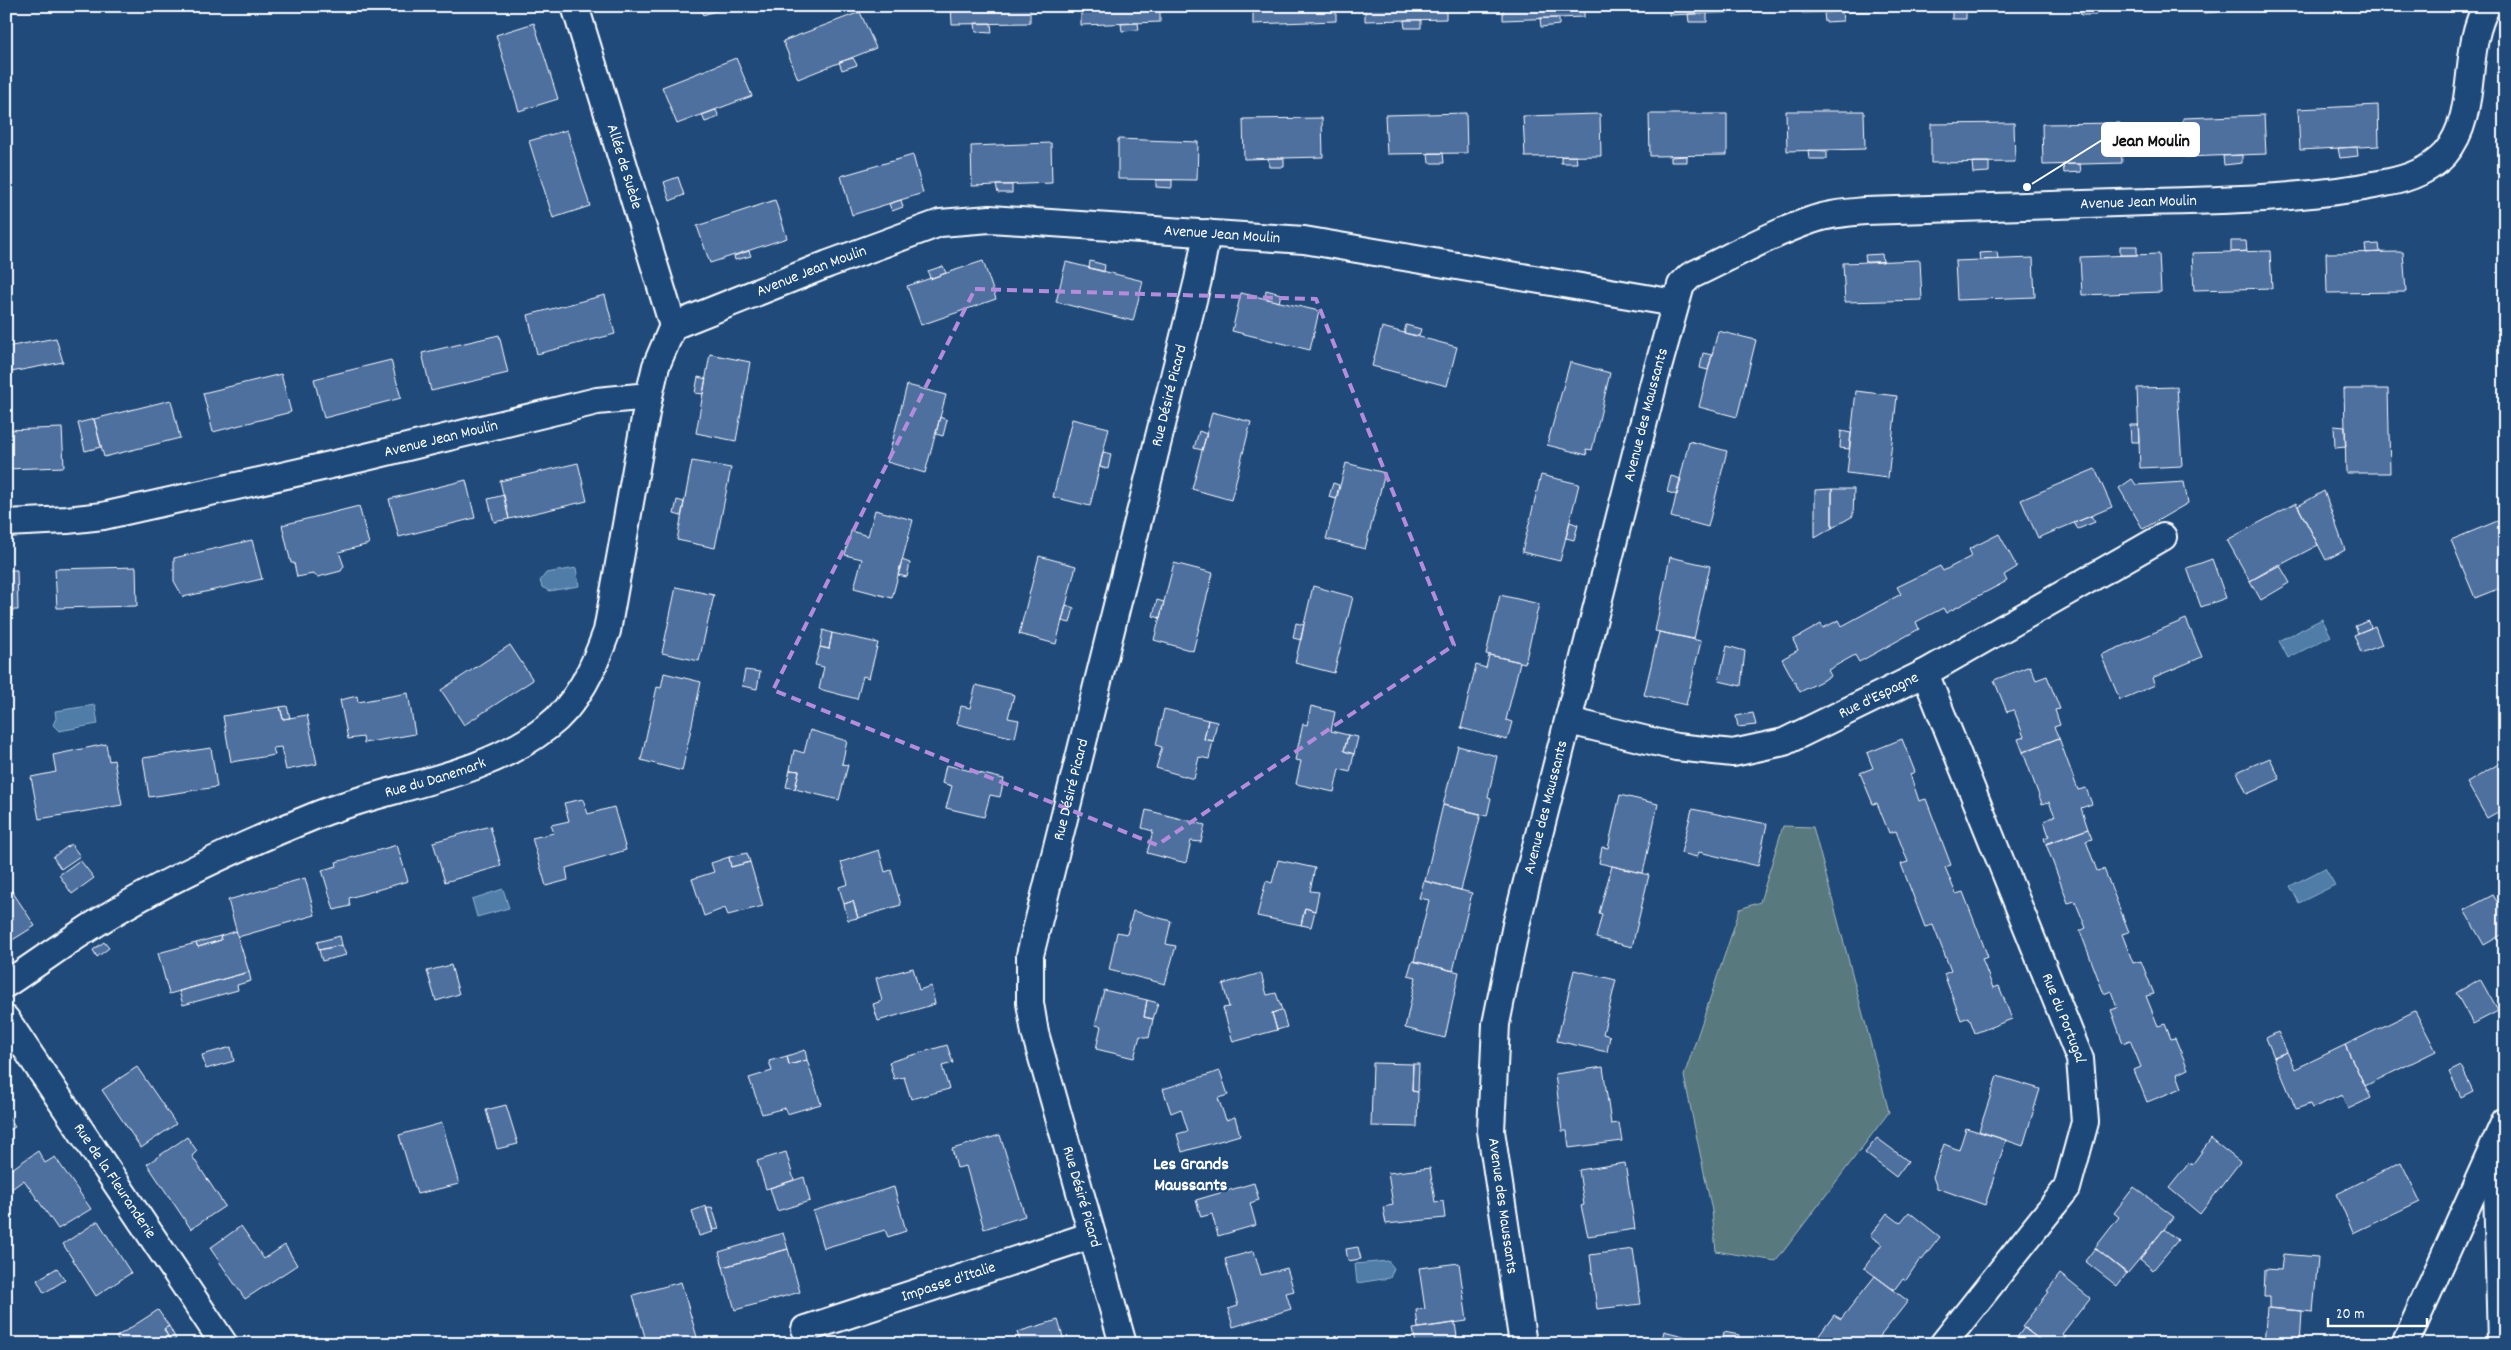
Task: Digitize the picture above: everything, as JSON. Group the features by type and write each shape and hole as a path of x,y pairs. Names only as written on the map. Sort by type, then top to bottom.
{"street":[{"name":"Allée de Suède","path":"575,6 673,326"},
{"name":"Avenue Jean Moulin","path":"673,326 828,264 940,223 990,219 1304,240 1679,293 1690,276 1810,220 1835,215 1875,211 2247,199 2351,189 2411,176 2427,168 2445,153 2463,119 2479,22 2487,6"},
{"name":"Rue Désiré Picard","path":"1123,1344 1035,1032 1030,1003 1030,955 1198,280 1207,233"},
{"name":"Avenue des Maussants","path":"1523,1344 1491,1132 1496,1024 1516,924 1679,293"},
{"path":"649,396 656,366 673,326"},
{"name":"Avenue Jean Moulin","path":"6,523 103,516 362,458 597,401 649,396"},
{"name":"Rue du Danemark","path":"6,984 119,909 234,850 319,814 489,762 546,728 567,708 584,683 596,660 607,631 649,396"},
{"name":"Rue d'Espagne","path":"1569,721 1676,747 1733,753 1784,742 1924,673 2163,537"},
{"name":"Rue du Portugal","path":"1924,673 2080,1059 2084,1122 2067,1188 1943,1344"},
{"name":"Rue de la Fleuranderie","path":"6,1019 224,1344"},
{"path":"2404,1344 2500,1131"},
{"path":"2500,1131 2501,1344"},
{"name":"Impasse d'Italie","path":"805,1329 1092,1236"}],"highlighted area":[{"path":"975,289 1316,299 1454,645 1157,845 773,690"}],"green space":[{"path":"1783,826 1813,827 1889,1112 1776,1261 1716,1251 1712,1211 1684,1076 1740,909 1760,902"}],"water":[{"path":"576,568 579,586 549,591 542,587 540,581 546,573"},
{"path":"2322,619 2331,636 2288,658 2279,641"},
{"path":"95,705 98,724 59,731 53,725 56,718 55,711"},
{"path":"2325,868 2335,885 2299,903 2290,886"},
{"path":"503,889 509,908 477,917 472,899"},
{"path":"1388,1261 1394,1268 1390,1278 1357,1283 1355,1264"}],"building":[{"path":"700,6 730,6 703,15"},
{"path":"951,6 1030,6 1030,23 952,24"},
{"path":"1081,6 1160,6 1160,22 1081,25"},
{"path":"1253,6 1336,6 1336,21 1253,24"},
{"path":"1365,6 1446,6 1446,19 1365,21"},
{"path":"1503,6 1584,6 1584,17 1503,20"},
{"path":"1669,6 1745,6 1745,12 1669,15"},
{"path":"1802,6 1880,6 1880,11 1802,13"},
{"path":"1912,6 1992,6 1993,9 1912,11"},
{"path":"2202,6 2217,6 2218,12 2202,13"},
{"path":"2079,7 2095,7 2096,15 2081,15"},
{"path":"1952,10 1966,10 1966,19 1952,19"},
{"path":"860,12 876,48 798,79 783,41"},
{"path":"1842,12 1843,21 1825,22 1824,13"},
{"path":"1707,13 1707,22 1689,22 1688,14"},
{"path":"1540,18 1559,18 1559,25 1541,27"},
{"path":"1404,20 1421,20 1421,28 1405,28"},
{"path":"534,23 558,99 519,111 496,35"},
{"path":"975,23 991,23 992,33 976,32"},
{"path":"1138,23 1139,30 1122,31 1121,24"},
{"path":"736,58 752,96 677,124 662,87"},
{"path":"853,58 857,65 842,70 839,62"},
{"path":"2378,105 2379,146 2300,150 2298,109"},
{"path":"716,110 719,117 705,122 702,115"},
{"path":"1786,111 1864,111 1865,149 1787,151"},
{"path":"1466,113 1467,153 1387,154 1385,115"},
{"path":"1600,114 1601,156 1525,157 1523,116"},
{"path":"1649,114 1727,114 1727,155 1650,156"},
{"path":"2264,115 2266,154 2185,157 2183,118"},
{"path":"1322,118 1323,157 1244,159 1243,119"},
{"path":"2014,123 2015,162 1931,163 1931,124"},
{"path":"2120,123 2122,163 2043,165 2042,124"},
{"path":"567,130 590,206 553,218 529,141"},
{"path":"1118,139 1198,142 1197,180 1118,179"},
{"path":"1051,143 1052,183 972,186 971,146"},
{"path":"2357,147 2358,156 2340,158 2338,148"},
{"path":"1808,150 1827,151 1827,159 1809,159"},
{"path":"1428,153 1443,153 1444,163 1429,163"},
{"path":"913,155 923,193 852,215 841,176"},
{"path":"2242,155 2242,163 2224,165 2223,156"},
{"path":"1561,156 1576,156 1577,163 1561,163"},
{"path":"1687,156 1687,162 1671,162 1671,157"},
{"path":"1268,158 1284,158 1284,167 1269,167"},
{"path":"1972,162 1989,162 1989,172 1973,173"},
{"path":"2063,164 2080,164 2081,172 2064,173"},
{"path":"678,177 684,195 670,201 664,182"},
{"path":"1156,180 1172,180 1172,188 1156,187"},
{"path":"996,185 1012,185 1012,193 998,193"},
{"path":"775,200 787,238 710,263 697,226"},
{"path":"901,200 903,207 892,211 889,204"},
{"path":"2231,241 2246,241 2247,251 2231,252"},
{"path":"2379,244 2380,252 2366,253 2365,245"},
{"path":"2120,246 2137,246 2137,255 2120,255"},
{"path":"749,251 751,256 735,260 734,256"},
{"path":"2270,251 2272,288 2194,290 2192,253"},
{"path":"1997,252 1998,259 1980,260 1979,253"},
{"path":"2403,252 2406,292 2327,293 2326,253"},
{"path":"1882,254 1883,262 1866,263 1865,255"},
{"path":"2159,254 2161,292 2082,295 2080,257"},
{"path":"2033,258 2035,297 1957,300 1955,261"},
{"path":"1920,260 1922,300 1845,302 1843,263"},
{"path":"983,261 996,299 921,325 907,286"},
{"path":"1090,261 1105,265 1104,272 1089,268"},
{"path":"1066,262 1143,281 1133,321 1056,302"},
{"path":"943,266 946,273 930,279 928,271"},
{"path":"1266,290 1281,294 1279,302 1265,298"},
{"path":"1241,293 1319,311 1310,350 1232,331"},
{"path":"605,295 615,334 537,354 528,315"},
{"path":"1406,325 1421,329 1419,336 1404,333"},
{"path":"1382,327 1457,347 1447,386 1372,366"},
{"path":"1718,331 1756,340 1737,417 1699,407"},
{"path":"499,335 508,373 431,391 422,353"},
{"path":"56,338 63,362 6,373 6,347"},
{"path":"1703,353 1712,355 1708,370 1700,368"},
{"path":"710,354 750,362 736,441 696,433"},
{"path":"391,360 401,398 324,418 314,379"},
{"path":"1570,362 1610,373 1592,450 1586,449 1587,455 1547,445"},
{"path":"281,374 291,412 213,432 203,393"},
{"path":"698,377 706,379 703,394 695,393"},
{"path":"907,385 946,395 925,473 887,462"},
{"path":"2177,387 2182,466 2140,468 2137,388"},
{"path":"2344,389 2388,389 2390,473 2346,473"},
{"path":"1856,391 1897,396 1888,478 1847,473"},
{"path":"171,400 180,438 104,457 94,419"},
{"path":"1212,412 1251,422 1231,500 1192,489"},
{"path":"940,417 947,420 943,436 936,434"},
{"path":"94,419 101,447 85,451 78,423"},
{"path":"1072,419 1109,428 1090,506 1053,497"},
{"path":"2130,425 2138,425 2139,442 2131,442"},
{"path":"2334,426 2345,427 2346,447 2335,448"},
{"path":"62,428 64,467 6,469 6,430"},
{"path":"1199,431 1207,434 1202,450 1194,448"},
{"path":"1841,431 1851,433 1849,449 1840,448"},
{"path":"1689,441 1727,451 1708,527 1671,517"},
{"path":"1103,452 1111,454 1108,469 1100,467"},
{"path":"692,461 731,468 715,548 677,540"},
{"path":"578,463 587,501 509,519 500,481"},
{"path":"1346,463 1385,473 1365,549 1326,539"},
{"path":"2095,469 2112,507 2038,538 2021,500"},
{"path":"1541,475 1579,484 1560,561 1522,552"},
{"path":"1671,476 1681,479 1677,495 1667,492"},
{"path":"2132,479 2136,485 2184,482 2188,503 2143,529 2119,488"},
{"path":"466,480 475,518 399,537 389,499"},
{"path":"1333,483 1339,485 1336,499 1329,497"},
{"path":"1832,489 1854,489 1853,516 1832,528"},
{"path":"1832,489 1832,528 1815,538 1815,490"},
{"path":"2324,491 2345,550 2326,560 2298,506"},
{"path":"504,495 509,519 494,522 488,499"},
{"path":"677,500 684,502 681,516 674,514"},
{"path":"2296,503 2318,545 2250,581 2227,540"},
{"path":"359,506 369,544 339,552 344,566 341,571 318,577 313,574 297,577 294,563 291,563 282,525"},
{"path":"875,510 913,520 892,598 854,588 862,559 845,555 851,531 868,536"},
{"path":"2091,516 2095,522 2078,529 2074,523"},
{"path":"2505,518 2505,586 2475,598 2451,540"},
{"path":"1570,522 1578,525 1574,540 1566,538"},
{"path":"1999,534 2017,567 2004,575 2007,581 1946,613 1943,608 1916,622 1919,629 1859,662 1855,655 1828,670 1831,676 1800,692 1782,659 1798,650 1793,640 1821,624 1823,628 1839,620 1842,626 1901,594 1897,587 1940,566 1943,571 1972,556 1969,549"},
{"path":"252,540 262,579 183,597 174,581 174,558"},
{"path":"1039,556 1076,566 1056,644 1019,634"},
{"path":"1670,557 1710,566 1694,639 1655,631"},
{"path":"2212,559 2226,598 2201,607 2187,568"},
{"path":"902,560 910,563 907,577 898,575"},
{"path":"1174,563 1213,573 1193,651 1154,640"},
{"path":"2279,564 2290,583 2261,600 2250,581"},
{"path":"136,567 137,606 57,608 55,569"},
{"path":"6,570 17,570 18,610 6,610"},
{"path":"1313,586 1353,597 1334,673 1295,663"},
{"path":"676,587 714,595 699,661 662,653"},
{"path":"1500,595 1539,604 1525,663 1486,654"},
{"path":"1157,600 1164,602 1160,618 1153,616"},
{"path":"1066,605 1074,608 1070,623 1062,621"},
{"path":"2186,619 2202,657 2152,678 2155,685 2120,700 2101,655"},
{"path":"2369,621 2371,628 2358,633 2355,626"},
{"path":"1296,623 1304,625 1301,640 1293,638"},
{"path":"2375,626 2382,645 2361,653 2354,635"},
{"path":"823,630 832,633 829,649 820,647"},
{"path":"1659,632 1701,641 1686,705 1644,695"},
{"path":"832,633 878,643 869,678 863,676 857,699 819,689 824,667 815,665 820,647 829,649"},
{"path":"510,645 533,680 464,725 441,690"},
{"path":"1727,646 1745,651 1741,686 1719,681"},
{"path":"1489,655 1520,662 1506,720 1512,722 1507,740 1461,728 1476,665 1486,668"},
{"path":"2030,666 2036,680 2047,676 2060,709 2055,710 2060,725 2054,727 2059,738 2023,752 2018,739 2024,737 2014,710 2007,712 1994,680"},
{"path":"745,670 760,672 757,689 742,686"},
{"path":"664,673 701,682 682,771 641,760 657,687 661,688"},
{"path":"976,685 1014,695 1008,718 1019,720 1015,738 957,724 961,706 970,708"},
{"path":"408,693 415,734 364,743 363,737 348,739 340,700 357,696 358,702"},
{"path":"287,706 290,718 283,719 280,707"},
{"path":"1311,706 1335,712 1331,731 1348,735 1344,751 1354,754 1350,772 1339,769 1334,792 1296,784 1301,761 1295,760 1303,724 1307,725"},
{"path":"280,707 283,719 307,715 317,764 286,770 281,747 273,748 275,755 231,762 223,716"},
{"path":"1164,709 1208,720 1204,739 1213,741 1209,759 1199,757 1194,779 1156,768 1162,747 1156,745"},
{"path":"1753,713 1756,725 1738,727 1736,716"},
{"path":"1208,720 1217,722 1213,741 1204,739"},
{"path":"810,730 847,741 842,764 848,765 839,800 795,789 799,771 790,770 794,750 804,753"},
{"path":"1348,735 1358,737 1354,754 1344,751"},
{"path":"2059,738 2078,790 2086,788 2092,804 2081,808 2088,829 2046,844 2044,838 2049,836 2044,821 2055,816 2049,802 2042,804 2023,752"},
{"path":"1902,739 1915,772 1910,774 1919,801 1926,799 1951,865 1945,867 1956,894 1963,892 1988,957 1982,959 1993,988 1999,986 2012,1019 1975,1033 1969,1017 1961,1020 1944,974 1951,971 1933,925 1925,927 1901,864 1908,862 1896,831 1889,833 1877,803 1873,804 1860,773 1873,768 1867,753"},
{"path":"106,744 109,761 114,760 122,805 39,819 31,777 56,772 53,755"},
{"path":"1458,746 1497,756 1488,797 1491,798 1487,816 1443,805"},
{"path":"211,748 217,787 149,797 143,758"},
{"path":"2270,758 2280,779 2247,794 2237,772"},
{"path":"2505,760 2505,808 2487,818 2467,783"},
{"path":"946,765 1004,779 1000,797 990,795 984,817 946,808 952,786 942,783"},
{"path":"790,770 799,771 795,789 786,787"},
{"path":"1620,795 1658,804 1643,873 1599,863 1602,847 1608,848"},
{"path":"583,799 588,814 614,807 626,850 566,868 568,880 546,886 532,838 554,833 551,825 569,821 564,803"},
{"path":"1443,805 1481,814 1461,890 1425,881"},
{"path":"1692,809 1767,824 1758,866 1699,852 1697,857 1681,853"},
{"path":"1146,810 1205,825 1201,842 1191,841 1186,863 1147,853 1153,831 1142,828"},
{"path":"490,826 501,866 445,882 433,842"},
{"path":"2088,829 2092,839 2086,841 2097,871 2104,869 2129,932 2122,934 2133,963 2141,961 2154,994 2146,996 2158,1026 2165,1024 2171,1039 2175,1038 2188,1069 2177,1074 2182,1088 2147,1102 2134,1070 2141,1067 2130,1040 2123,1043 2111,1010 2117,1008 2111,991 2104,994 2080,931 2086,928 2075,901 2068,903 2046,844"},
{"path":"71,844 80,856 61,869 53,857"},
{"path":"397,845 408,881 349,898 350,906 334,910 322,870 337,866 336,862"},
{"path":"879,850 885,872 891,870 901,905 858,918 853,901 844,904 839,887 848,884 841,862"},
{"path":"747,853 750,862 731,867 729,857"},
{"path":"729,857 731,867 750,862 763,906 728,915 725,908 704,916 692,879 714,872 711,863"},
{"path":"80,860 94,878 72,894 59,875"},
{"path":"1278,860 1315,868 1310,891 1319,892 1315,911 1305,908 1301,925 1257,916 1266,881 1272,883"},
{"path":"1612,866 1649,875 1632,947 1596,938 1602,914 1599,913"},
{"path":"305,878 315,915 238,937 228,900"},
{"path":"1424,881 1472,893 1453,971 1414,961 1429,900 1419,898"},
{"path":"6,882 35,926 6,944"},
{"path":"2493,895 2505,915 2505,933 2484,945 2464,910"},
{"path":"853,901 858,918 848,920 844,904"},
{"path":"1305,908 1315,911 1311,927 1301,925"},
{"path":"1133,911 1171,921 1166,944 1176,946 1165,984 1109,970 1117,932 1127,934"},
{"path":"236,931 249,972 169,994 158,953 196,943 198,947 221,940 220,936"},
{"path":"220,936 221,940 198,947 196,943"},
{"path":"340,936 342,945 319,950 317,942"},
{"path":"104,942 109,948 97,957 93,950"},
{"path":"342,945 346,955 322,961 319,950"},
{"path":"1412,961 1459,972 1445,1038 1405,1028 1416,977 1408,975"},
{"path":"451,965 459,994 436,1001 427,971"},
{"path":"913,968 919,990 931,986 935,1004 878,1021 873,1004 882,1001 876,978"},
{"path":"1574,970 1616,980 1603,1034 1610,1036 1607,1052 1557,1041"},
{"path":"249,972 251,981 237,985 238,990 183,1005 179,991"},
{"path":"1261,973 1267,995 1276,993 1282,1010 1272,1013 1277,1030 1233,1042 1223,1008 1229,1007 1223,984"},
{"path":"2480,979 2498,1011 2473,1024 2456,993"},
{"path":"1104,990 1147,1000 1144,1017 1153,1019 1149,1038 1140,1036 1134,1058 1096,1049 1101,1026 1095,1025"},
{"path":"1147,1000 1158,1003 1153,1019 1144,1017"},
{"path":"1282,1010 1287,1027 1277,1030 1272,1013"},
{"path":"2415,1011 2436,1051 2365,1086 2345,1045"},
{"path":"2278,1032 2287,1052 2274,1057 2266,1038"},
{"path":"947,1045 953,1063 942,1066 949,1089 911,1099 904,1077 894,1079 889,1062"},
{"path":"2345,1045 2371,1098 2348,1109 2342,1095 2312,1108 2310,1104 2296,1109 2274,1057 2287,1052 2295,1069"},
{"path":"231,1047 234,1061 206,1069 202,1055"},
{"path":"805,1050 807,1060 789,1065 787,1056"},
{"path":"787,1056 789,1065 807,1060 821,1104 787,1114 785,1108 762,1114 749,1078 772,1071 769,1061"},
{"path":"1373,1063 1413,1064 1412,1091 1418,1092 1417,1127 1371,1126"},
{"path":"1413,1064 1419,1064 1418,1092 1412,1091"},
{"path":"2461,1066 2473,1091 2461,1097 2449,1072"},
{"path":"137,1067 176,1124 141,1148 102,1090"},
{"path":"1603,1067 1611,1124 1619,1123 1622,1141 1569,1148 1567,1131 1562,1131 1555,1074"},
{"path":"1220,1071 1228,1095 1218,1098 1226,1120 1235,1117 1240,1135 1182,1152 1177,1134 1188,1131 1181,1109 1171,1113 1163,1089"},
{"path":"1997,1076 2040,1089 2023,1146 1979,1131"},
{"path":"506,1105 518,1144 497,1149 486,1110"},
{"path":"6,1114 15,1127 6,1132"},
{"path":"442,1123 459,1184 417,1194 399,1135"},
{"path":"1966,1128 2006,1140 1985,1205 1937,1188 1933,1177 1944,1144 1959,1150"},
{"path":"1000,1135 1025,1216 984,1229 966,1166 957,1168 952,1149"},
{"path":"187,1137 197,1151 192,1156 225,1206 191,1229 147,1164"},
{"path":"1877,1138 1908,1161 1896,1177 1865,1153"},
{"path":"2211,1139 2240,1162 2200,1214 2169,1188 2189,1163 2192,1165"},
{"path":"38,1151 45,1163 55,1157 91,1209 58,1229 24,1180 6,1193 6,1173"},
{"path":"786,1152 794,1180 766,1189 757,1161"},
{"path":"2401,1162 2420,1201 2353,1233 2337,1194"},
{"path":"1625,1163 1635,1229 1588,1236 1581,1206 1584,1205 1579,1170"},
{"path":"1430,1168 1435,1202 1443,1201 1445,1218 1386,1224 1383,1207 1393,1205 1388,1173"},
{"path":"804,1177 810,1201 777,1211 770,1188"},
{"path":"1254,1183 1259,1200 1250,1203 1256,1225 1218,1236 1212,1214 1201,1217 1196,1200"},
{"path":"894,1187 906,1231 888,1237 885,1230 824,1248 813,1211"},
{"path":"2134,1187 2174,1217 2127,1274 2095,1248 2119,1217 2114,1213"},
{"path":"706,1206 713,1232 699,1236 692,1211"},
{"path":"712,1207 719,1229 713,1230 706,1209"},
{"path":"1909,1212 1940,1237 1922,1260 1920,1259 1906,1280 1903,1278 1894,1290 1864,1268 1882,1244 1870,1236 1887,1213 1900,1223"},
{"path":"98,1221 131,1273 96,1296 63,1244"},
{"path":"241,1226 264,1259 285,1245 297,1265 245,1299 210,1248"},
{"path":"2164,1229 2178,1240 2153,1270 2140,1259"},
{"path":"783,1233 788,1249 723,1267 719,1252"},
{"path":"1358,1247 1361,1259 1348,1261 1346,1249"},
{"path":"2095,1248 2127,1273 2117,1286 2085,1261"},
{"path":"788,1249 800,1292 735,1310 723,1267"},
{"path":"1633,1249 1641,1304 1597,1309 1590,1255"},
{"path":"1254,1251 1261,1275 1287,1268 1294,1291 1286,1293 1291,1309 1233,1327 1228,1309 1238,1306 1225,1259"},
{"path":"2283,1254 2318,1257 2313,1312 2269,1308 2269,1297 2264,1297 2265,1269 2281,1270"},
{"path":"1459,1263 1467,1321 1418,1328 1416,1310 1425,1309 1419,1268"},
{"path":"57,1268 65,1280 44,1293 37,1280"},
{"path":"2060,1274 2090,1298 2062,1334 2066,1337 2061,1344 2045,1344 2022,1326 2049,1292 2047,1291"},
{"path":"1875,1276 1908,1301 1874,1344 1819,1344 1815,1341 1834,1315 1841,1319"},
{"path":"681,1282 699,1344 647,1344 633,1295"},
{"path":"2267,1308 2302,1311 2300,1344 2264,1344"},
{"path":"158,1310 169,1326 164,1329 172,1344 120,1344 116,1337"},
{"path":"1058,1320 1065,1344 1021,1344 1017,1332"},
{"path":"1455,1323 1458,1344 1416,1344 1413,1329"},
{"path":"169,1326 176,1339 171,1342 164,1329"},
{"path":"2024,1328 2045,1344 2012,1344"},
{"path":"1664,1331 1714,1344 1661,1344"},
{"path":"1724,1332 1739,1335 1737,1344 1721,1344"}],"place":[{"name":"Jean Moulin","path":"2027,187"}],"district":[{"name":"Les Grands Maussants","path":"1191,1175"}]}
